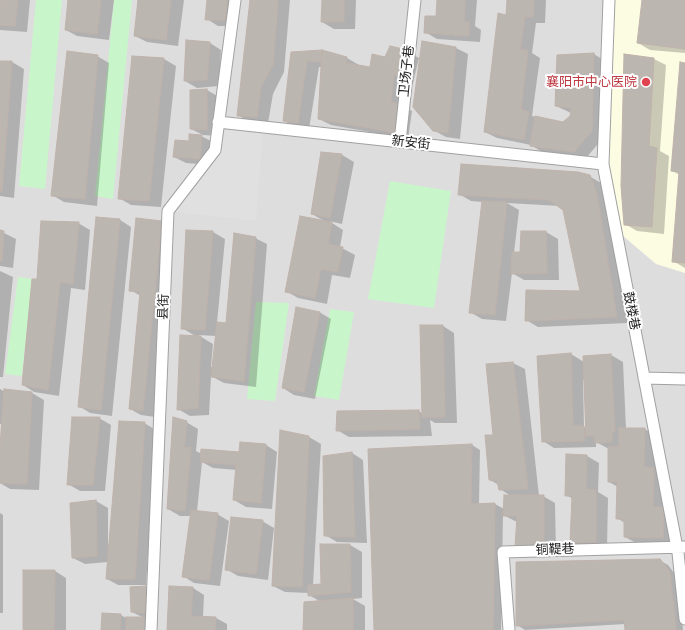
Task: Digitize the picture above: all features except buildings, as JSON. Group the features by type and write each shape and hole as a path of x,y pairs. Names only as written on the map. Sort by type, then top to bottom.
{"street":[{"name":"县街","path":"151,630 168,211 215,150 234,0"},
{"name":"卫场子巷","path":"400,142 415,0"},
{"name":"鼓楼巷","path":"609,0 603,164 644,378 681,547 685,619"},
{"name":"新安街","path":"218,122 603,164"},
{"path":"644,378 685,378"},
{"name":"铜鞮巷","path":"509,630 503,552 681,547"}],"shaded area":[{"path":"0,0 685,0 685,630 0,630"},
{"name":"襄阳市中心医院","path":"609,0 685,0 685,273 656,264 616,230 603,164"},
{"path":"218,122 263,127 256,221 168,211 215,150"}],"green space":[{"path":"36,0 62,0 45,189 19,186"},
{"path":"114,0 132,0 113,199 95,196"},
{"path":"390,181 451,191 434,308 368,299"},
{"path":"18,277 32,279 22,376 5,374"},
{"path":"256,302 289,303 275,401 247,399"},
{"path":"330,309 354,312 339,400 314,396"}],"place":[{"name":"襄阳市中心医院","path":"646,82"}]}
